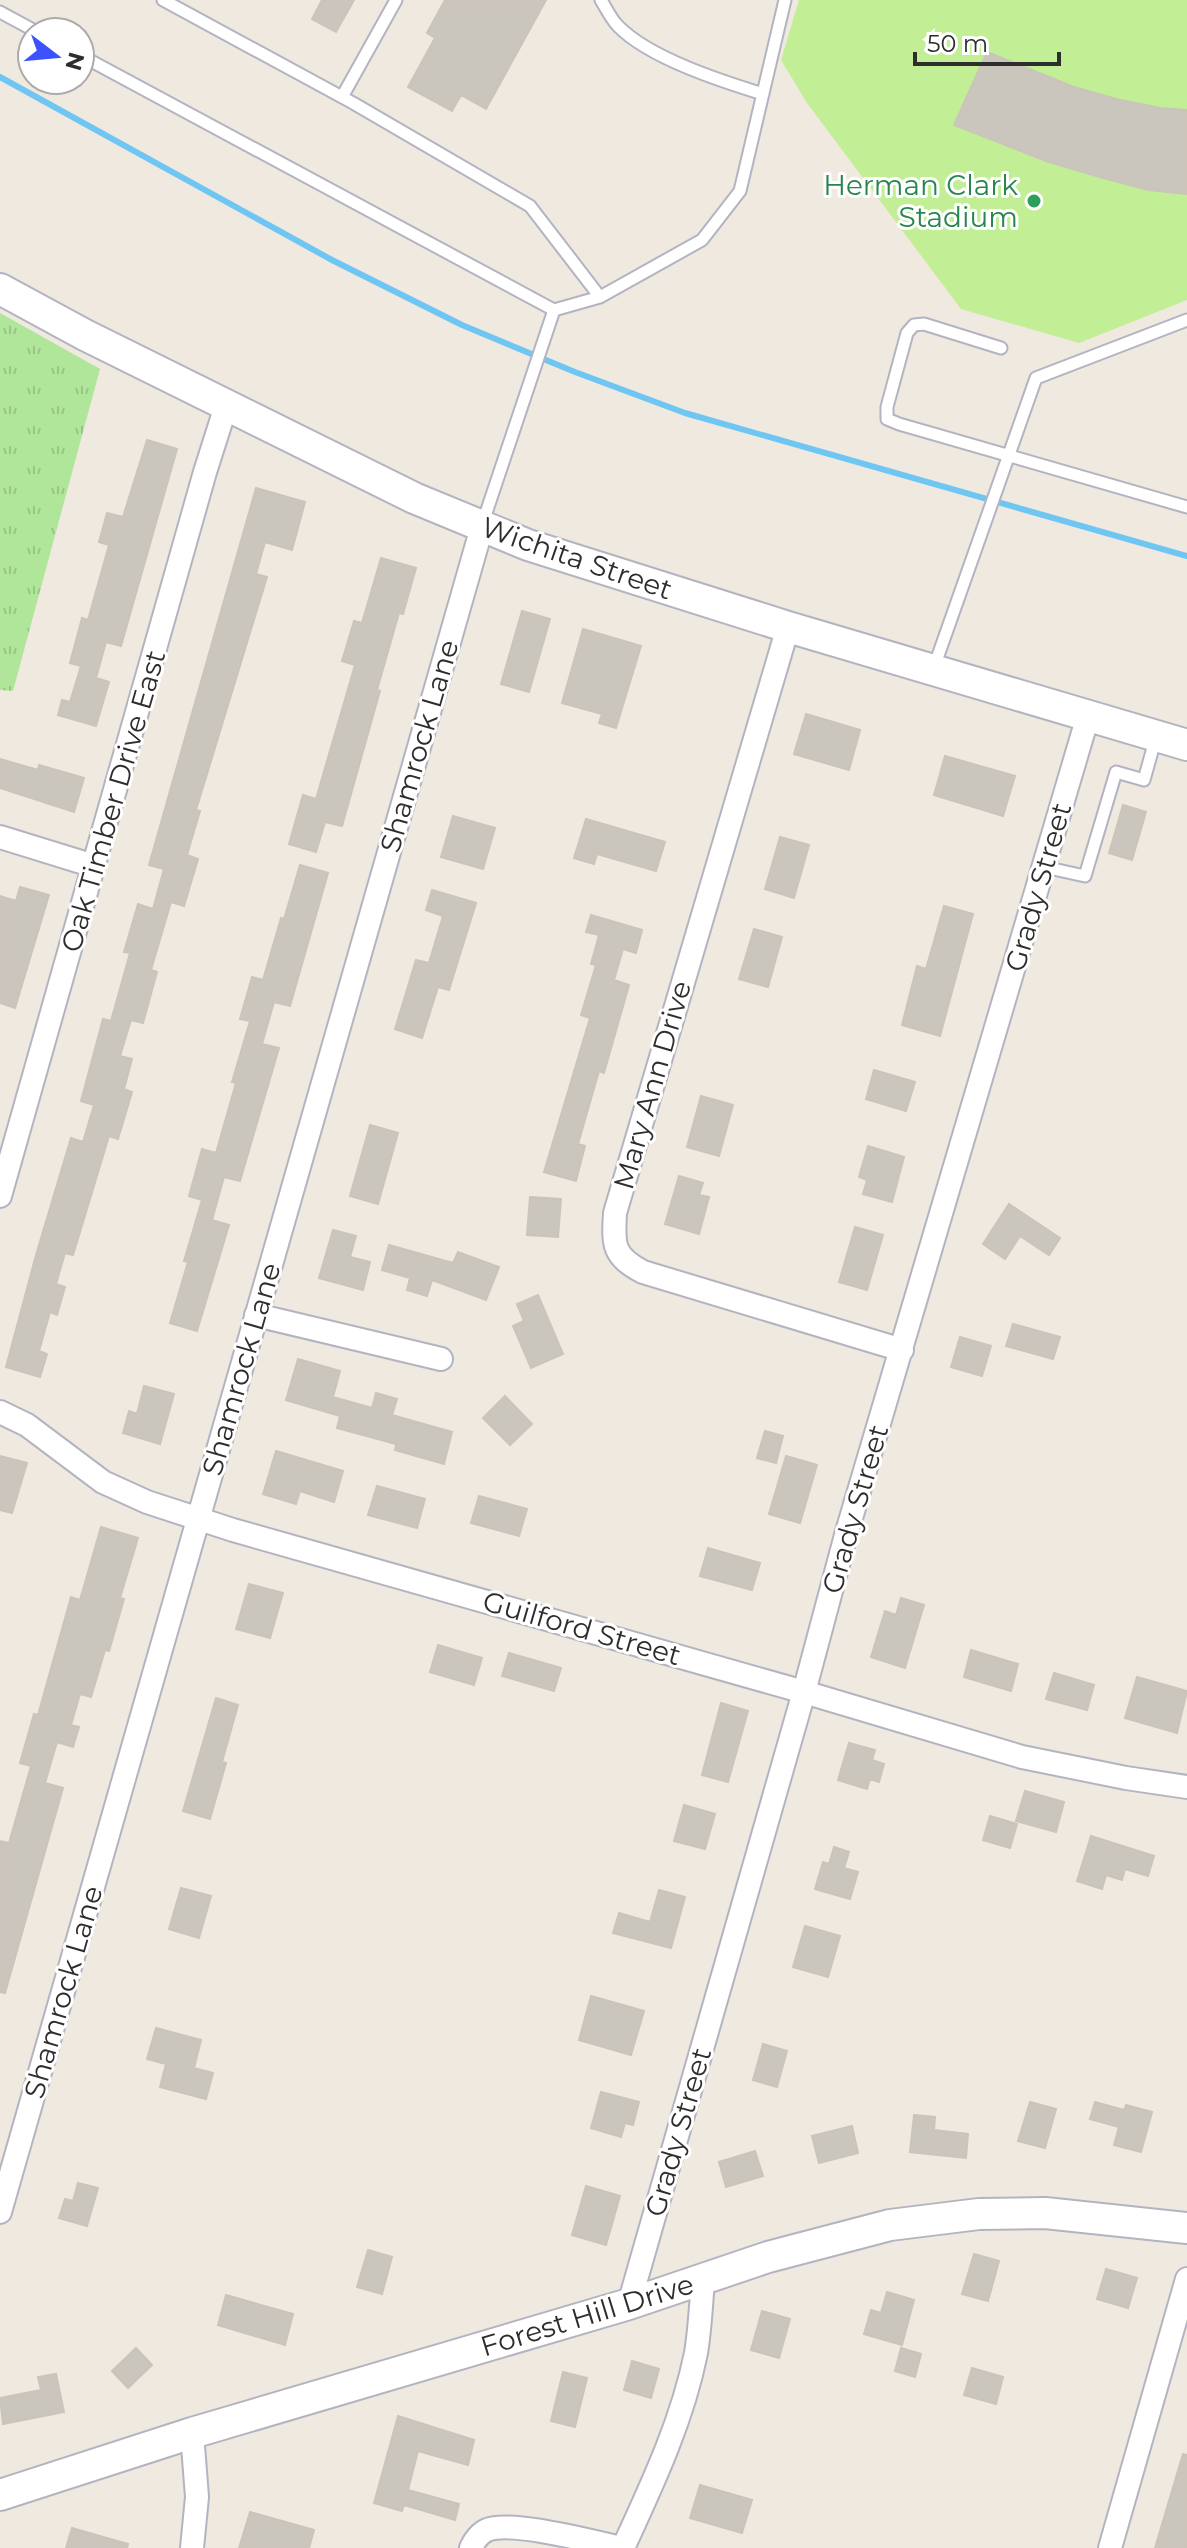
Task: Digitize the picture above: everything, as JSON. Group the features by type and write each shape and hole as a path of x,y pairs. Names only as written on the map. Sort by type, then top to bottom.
{"main road":[{"name":"Wichita Street","path":"0,289 85,335 414,498 528,545 788,627 1187,745"},
{"name":"Forest Hill Drive","path":"0,2495 192,2433 629,2304 768,2257 890,2225 953,2216 1045,2213 1187,2228"}],"street":[{"name":"Oak Timber Drive East","path":"0,1196 9,1134 94,866 226,406"},
{"name":"Shamrock Lane","path":"0,2212 482,527"},
{"name":"Mary Ann Drive","path":"788,627 615,1213 613,1240 622,1261 643,1272 902,1350"},
{"name":"Grady Street","path":"629,2304 846,1535 1088,716"},
{"path":"0,837 94,866"},
{"path":"256,1315 441,1359"},
{"name":"Guilford Street","path":"0,1412 27,1425 103,1482 147,1502 198,1519 1022,1757 1187,1787"},
{"path":"1110,2548 1187,2279"},
{"path":"471,2548 485,2531 518,2528 622,2548 664,2458 680,2411 696,2352 703,2280"},
{"path":"192,2433 197,2497 192,2548"}],"lane":[{"path":"163,0 342,97 530,206 600,297"},
{"path":"342,97 396,0"},
{"path":"601,0 617,26 650,49 721,81 763,94"},
{"path":"96,64 554,310 600,297 702,240 740,191 785,0"},
{"path":"482,527 554,310"},
{"path":"933,670 1036,378 1187,320"},
{"path":"1001,348 924,324 914,325 907,333 887,407 887,419 1187,507"},
{"path":"1044,867 1085,876 1116,772 1144,780 1156,736"}],"green space":[{"name":"Herman Clark Stadium","path":"799,0 1187,0 1187,300 1079,343 961,309 807,103 781,60"},
{"path":"0,313 100,369 13,691 0,690"}],"building":[{"path":"322,0 354,0 336,32 312,19"},
{"path":"445,0 546,0 486,109 461,95 452,111 408,87 435,38 427,33"},
{"path":"987,52 1074,87 1160,108 1187,110 1187,194 1149,190 1103,178 1046,161 954,125"},
{"path":"147,440 177,449 121,646 106,642 96,678 109,682 96,726 58,715 62,700 70,702 81,666 70,663 82,618 88,620 109,545 99,542 107,513 123,517"},
{"path":"256,488 305,502 292,550 265,542 256,574 267,577 196,810 200,811 187,855 198,859 184,906 171,902 151,970 157,972 143,1023 131,1020 120,1056 132,1059 124,1089 132,1092 118,1139 109,1136 73,1255 65,1253 56,1284 65,1287 57,1315 50,1312 39,1351 47,1354 40,1377 6,1367 71,1138 83,1142 94,1105 81,1101 103,1019 111,1021 130,953 124,952 138,904 153,909 164,869 149,865"},
{"path":"381,558 416,568 403,614 399,613 342,826 325,822 316,852 289,844 303,795 316,799 355,665 342,661 354,621 362,623"},
{"path":"522,611 550,619 529,692 501,684"},
{"path":"583,629 641,646 616,728 599,723 602,714 562,703"},
{"path":"806,714 860,730 849,770 794,754"},
{"path":"945,756 1015,776 1003,816 934,795"},
{"path":"0,759 38,770 39,765 84,778 74,812 0,788"},
{"path":"1123,805 1146,812 1132,860 1109,853"},
{"path":"453,816 495,828 483,869 441,857"},
{"path":"586,819 665,842 656,871 597,854 594,864 574,858"},
{"path":"780,837 809,845 794,898 765,889"},
{"path":"300,865 328,873 290,1006 274,1002 262,1044 279,1048 240,1181 224,1177 212,1220 229,1225 197,1331 170,1323 202,1200 189,1196 202,1149 216,1153 250,1021 240,1019 252,977 263,980"},
{"path":"20,887 49,895 15,1008 0,1003 0,896 16,901"},
{"path":"432,890 476,903 449,990 438,987 422,1038 395,1029 416,960 429,963 443,916 426,910"},
{"path":"944,906 973,914 940,1036 902,1025 917,966 926,969"},
{"path":"591,915 642,930 636,953 623,949 614,980 629,985 604,1073 599,1071 578,1144 585,1146 576,1181 544,1172 590,1018 581,1015 596,965 591,964 599,935 586,932"},
{"path":"754,929 782,937 768,987 739,979"},
{"path":"874,1070 915,1082 906,1111 866,1099"},
{"path":"701,1096 733,1105 719,1156 687,1147"},
{"path":"370,1125 398,1133 378,1204 350,1196"},
{"path":"868,1146 904,1157 892,1202 863,1194 867,1180 859,1177"},
{"path":"679,1176 703,1183 699,1195 709,1197 699,1234 665,1224"},
{"path":"530,1197 561,1199 558,1237 527,1235"},
{"path":"1009,1204 1060,1238 1049,1255 1020,1236 1005,1259 983,1244"},
{"path":"855,1227 883,1235 867,1290 839,1282"},
{"path":"333,1230 356,1236 350,1257 370,1262 363,1290 319,1278"},
{"path":"389,1245 453,1263 458,1252 499,1267 486,1300 432,1280 427,1296 407,1290 410,1278 382,1270"},
{"path":"538,1295 563,1354 531,1368 513,1326 524,1321 517,1304"},
{"path":"1013,1324 1060,1337 1053,1359 1006,1346"},
{"path":"960,1337 991,1346 982,1376 951,1367"},
{"path":"298,1359 340,1371 333,1397 372,1408 376,1393 397,1399 392,1415 452,1432 444,1464 395,1450 396,1444 337,1428 340,1416 286,1400"},
{"path":"144,1386 174,1394 160,1444 123,1433 129,1411 137,1414"},
{"path":"505,1396 532,1424 510,1445 483,1418"},
{"path":"765,1431 783,1436 776,1463 757,1458"},
{"path":"276,1451 343,1471 334,1502 300,1491 296,1504 263,1494"},
{"path":"0,1456 27,1463 12,1513 0,1510"},
{"path":"786,1456 817,1465 800,1523 769,1514"},
{"path":"377,1486 425,1499 417,1528 368,1515"},
{"path":"479,1496 527,1509 519,1536 471,1523"},
{"path":"101,1527 138,1538 120,1598 124,1599 109,1651 105,1650 91,1697 80,1694 71,1725 79,1727 73,1747 57,1742 45,1783 63,1788 5,1993 0,1992 0,1841 9,1843 31,1766 20,1763 34,1714 38,1715 71,1597 80,1600"},
{"path":"708,1548 760,1563 752,1590 700,1576"},
{"path":"249,1584 283,1593 270,1638 236,1629"},
{"path":"901,1598 924,1605 905,1668 871,1657 885,1611 896,1615"},
{"path":"438,1645 482,1658 474,1685 430,1672"},
{"path":"971,1650 1018,1664 1011,1691 964,1677"},
{"path":"509,1653 561,1668 554,1691 502,1676"},
{"path":"1054,1673 1094,1685 1087,1710 1046,1699"},
{"path":"1137,1677 1187,1691 1177,1733 1125,1718"},
{"path":"216,1698 238,1705 210,1819 183,1811"},
{"path":"721,1703 748,1711 728,1782 702,1775"},
{"path":"849,1743 875,1750 872,1760 884,1764 879,1782 870,1779 867,1789 838,1780"},
{"path":"1025,1791 1064,1802 1056,1832 1016,1821"},
{"path":"684,1805 715,1814 705,1849 674,1841"},
{"path":"990,1816 1017,1824 1010,1848 983,1840"},
{"path":"1091,1836 1154,1856 1148,1876 1125,1869 1122,1880 1106,1875 1102,1889 1077,1881"},
{"path":"834,1847 849,1852 844,1868 858,1872 850,1899 815,1889 823,1862 829,1864"},
{"path":"181,1888 211,1896 199,1938 169,1929"},
{"path":"659,1890 685,1897 671,1948 613,1933 619,1913 650,1922"},
{"path":"805,1926 840,1936 828,1977 793,1967"},
{"path":"591,1996 644,2011 631,2055 579,2040"},
{"path":"156,2028 201,2040 194,2068 213,2073 206,2099 160,2087 166,2064 147,2059"},
{"path":"763,2044 787,2051 777,2087 753,2080"},
{"path":"601,2092 639,2102 633,2125 625,2123 621,2137 591,2128"},
{"path":"1030,2102 1056,2109 1045,2148 1018,2141"},
{"path":"1095,2102 1124,2110 1126,2105 1152,2112 1141,2152 1114,2145 1119,2127 1090,2119"},
{"path":"914,2115 935,2117 934,2130 968,2134 966,2158 910,2152"},
{"path":"852,2126 858,2153 819,2163 812,2136"},
{"path":"755,2151 763,2176 726,2187 719,2162"},
{"path":"78,2183 98,2188 87,2226 59,2218 65,2199 73,2201"},
{"path":"586,2186 620,2196 606,2245 572,2235"},
{"path":"368,2250 392,2257 382,2294 357,2287"},
{"path":"974,2254 999,2261 988,2301 962,2294"},
{"path":"1106,2269 1137,2278 1128,2308 1097,2299"},
{"path":"887,2292 914,2300 902,2345 864,2334 871,2310 881,2313"},
{"path":"226,2295 293,2314 285,2345 218,2325"},
{"path":"762,2311 790,2319 779,2358 751,2350"},
{"path":"136,2348 152,2365 128,2388 112,2371"},
{"path":"901,2348 921,2354 915,2377 895,2371"},
{"path":"632,2361 659,2369 651,2398 624,2390"},
{"path":"972,2368 1003,2377 996,2404 964,2395"},
{"path":"563,2372 587,2378 575,2427 551,2421"},
{"path":"56,2374 64,2412 3,2424 0,2398 41,2390 38,2377"},
{"path":"398,2416 474,2440 468,2465 418,2451 408,2490 459,2504 455,2520 404,2505 402,2511 374,2503"},
{"path":"1183,2454 1187,2455 1187,2548 1155,2548"},
{"path":"700,2485 752,2500 742,2533 690,2518"},
{"path":"250,2512 314,2530 309,2548 239,2548"},
{"path":"72,2528 128,2544 127,2548 66,2548"}],"waterway":[{"path":"0,77 332,260 462,325 575,372 685,413 1187,556"}],"place":[{"name":"Herman Clark Stadium","path":"1034,201"}]}
